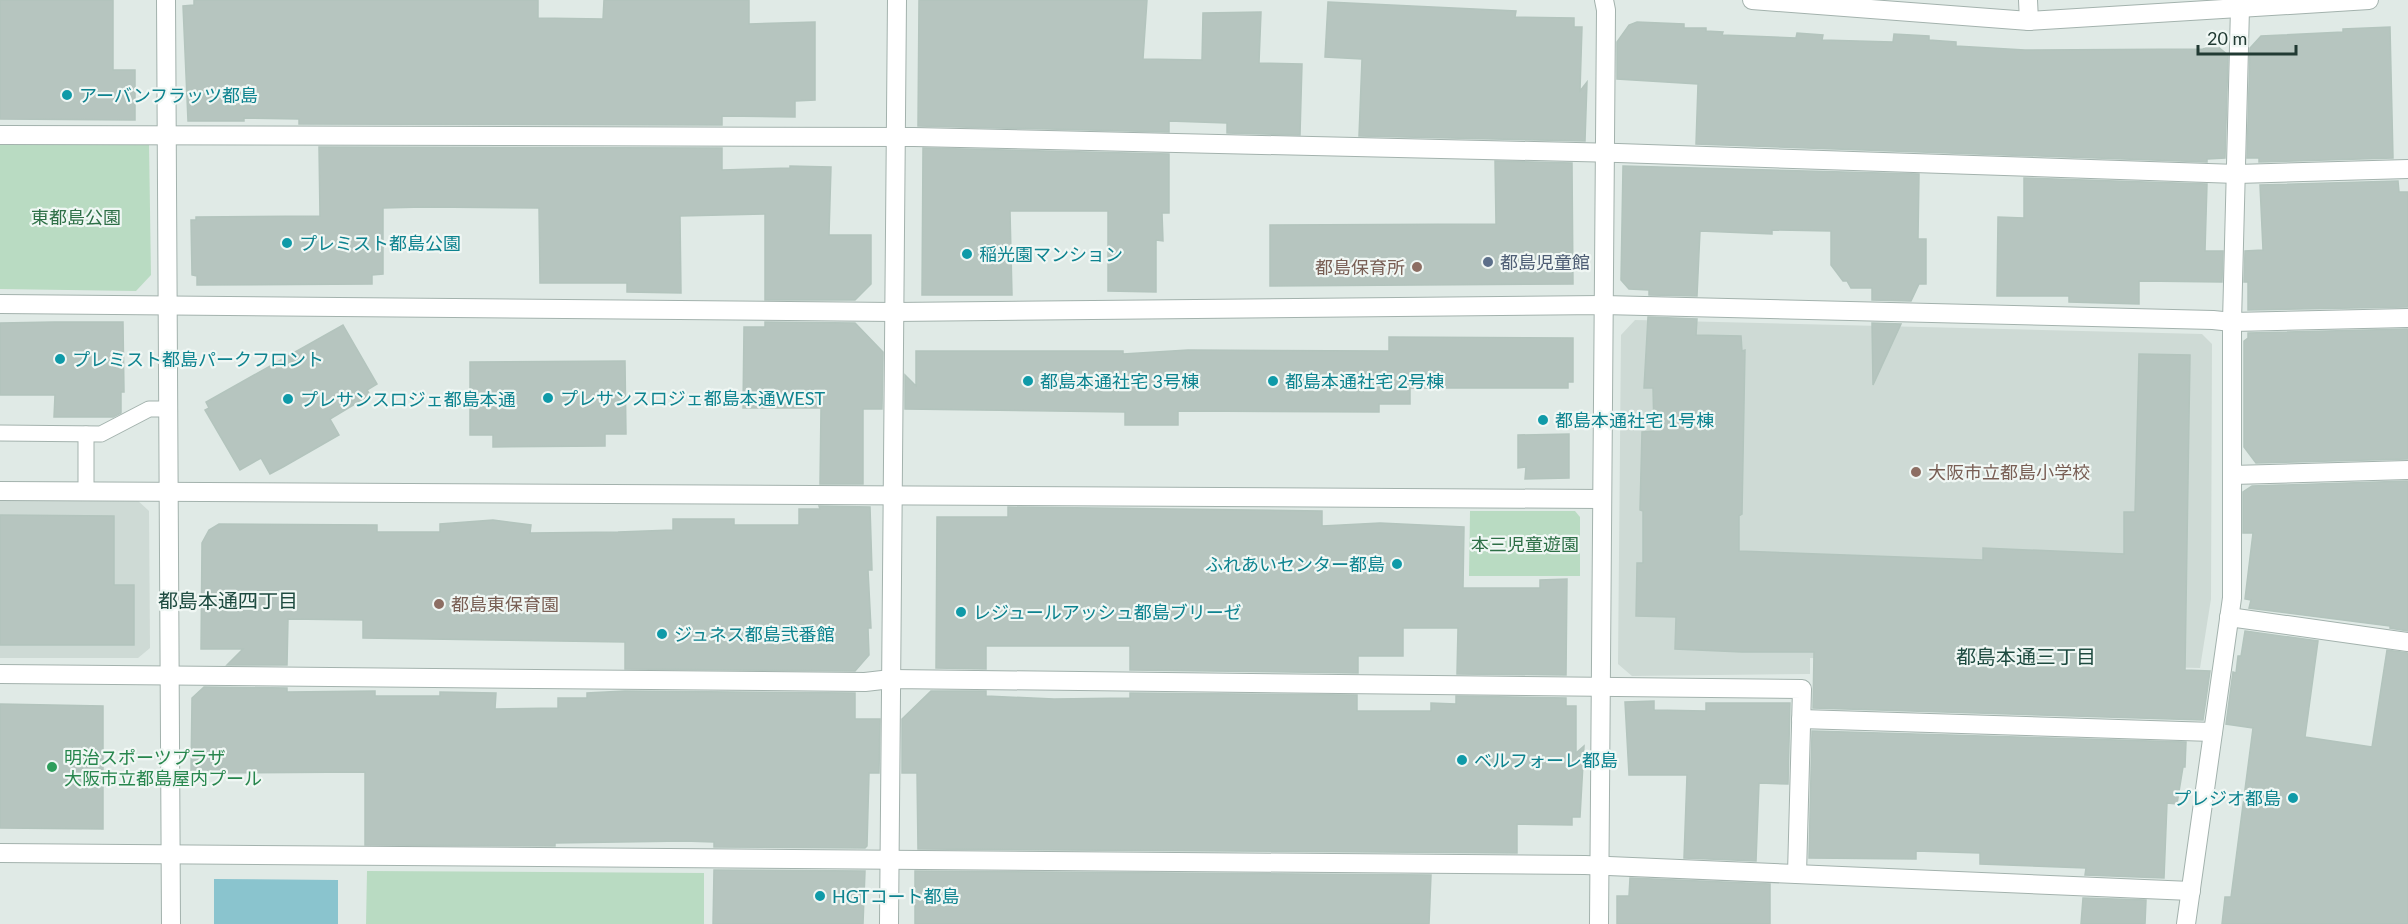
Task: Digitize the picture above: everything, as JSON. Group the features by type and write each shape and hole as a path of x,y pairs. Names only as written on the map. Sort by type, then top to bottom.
{"street":[{"path":"166,0 171,924"},
{"path":"889,924 897,0"},
{"path":"1599,924 1606,10 1604,0"},
{"path":"1752,0 2029,21 2357,0"},
{"path":"2028,0 2029,21"},
{"path":"2186,924 2232,598 2232,322 2240,8"},
{"path":"0,135 896,137 1605,153 2237,174 2408,170"},
{"path":"0,304 894,312 1603,305 2232,322 2408,318"},
{"path":"2232,475 2408,470"},
{"path":"0,490 1601,499"},
{"path":"2229,617 2408,642"},
{"path":"0,674 865,682 891,679 1802,689 1797,874"},
{"path":"1801,719 2213,732"},
{"path":"0,853 1599,865 2191,891"}],"lane":[{"path":"0,433 101,434 149,408 168,409"},
{"path":"86,434 86,491"}],"shaded area":[{"name":"大阪市立都島小学校","path":"1635,320 2202,334 2212,344 2211,599 2200,668 1810,658 1810,674 1632,676 1618,664 1621,335"},
{"path":"0,498 136,499 149,511 150,648 138,658 0,658"}],"green space":[{"name":"東都島公園","path":"0,143 149,143 151,275 136,291 0,289"},
{"name":"本三児童遊園","path":"1470,511 1575,511 1580,517 1580,576 1469,576"},
{"path":"367,871 704,873 704,924 366,924"}],"water":[{"path":"214,879 338,880 338,924 214,924"}],"building":[{"path":"0,0 113,0 113,70 135,70 135,120 0,119"},
{"path":"194,0 538,0 538,18 603,19 604,0 749,0 749,24 815,22 815,100 795,101 795,117 722,116 722,125 299,124 299,119 244,118 244,121 188,121 183,6 194,5"},
{"path":"919,0 1147,0 1143,59 1202,60 1203,13 1261,12 1259,63 1302,64 1300,135 1227,133 1227,123 1169,121 1169,132 918,126"},
{"path":"1328,2 1516,11 1515,17 1574,18 1574,27 1582,27 1580,91 1587,82 1585,141 1359,136 1362,59 1325,57"},
{"path":"1637,22 1684,24 1684,28 1706,28 1706,31 1723,32 1722,35 1796,38 1797,33 1823,35 1822,40 1893,42 1894,34 1929,36 1929,40 1956,42 1956,46 2025,50 2203,49 2211,41 2228,55 2225,158 2207,159 2207,162 1696,144 1698,84 1617,79 1617,42 1629,25"},
{"path":"2390,27 2393,158 2259,162 2259,158 2247,158 2250,48 2261,36"},
{"path":"319,147 722,148 722,170 790,168 790,166 831,167 829,235 871,235 871,284 855,300 765,300 765,214 680,216 681,293 627,292 627,283 540,283 539,208 424,207 383,208 383,274 372,275 372,284 197,285 197,276 192,275 191,220 196,220 196,217 320,216"},
{"path":"923,148 1169,154 1169,213 1162,213 1163,241 1156,240 1156,292 1108,291 1108,211 1010,211 1012,295 922,295"},
{"path":"1495,161 1572,163 1573,284 1270,286 1270,225 1496,224"},
{"path":"1623,166 1919,174 1918,239 1926,239 1926,284 1919,284 1911,301 1872,300 1872,288 1851,288 1831,265 1831,231 1772,230 1772,234 1700,231 1697,296 1649,295 1649,290 1629,289 1621,280"},
{"path":"2024,178 2207,184 2205,251 2223,251 2222,282 2139,281 2139,304 2069,302 2069,296 1997,296 1998,217 2024,218"},
{"path":"2398,181 2399,192 2408,192 2408,307 2248,310 2248,282 2244,282 2245,251 2263,250 2260,185"},
{"path":"1648,317 1697,319 1696,335 1741,336 1742,351 1745,350 1742,514 1739,516 1739,551 1983,560 1983,548 2124,554 2124,512 2135,512 2139,354 2190,355 2185,670 2210,671 2203,720 1813,708 1814,652 1675,649 1676,617 1636,616 1637,563 1643,563 1643,511 1640,510 1642,432 1654,431 1653,388 1644,388"},
{"name":"プレミスト都島パークフロント","path":"123,322 124,392 121,392 121,413 113,417 54,417 55,395 0,395 0,323"},
{"path":"765,322 855,323 883,352 882,409 863,409 863,484 820,484 821,408 743,408 744,327 765,327"},
{"path":"1872,323 1901,324 1873,385"},
{"name":"プレサンスロジェ都島本通","path":"343,325 377,384 367,390 370,395 330,419 339,435 270,474 261,458 240,470 205,410 209,408 206,402"},
{"path":"2408,329 2408,459 2256,463 2244,447 2244,341 2248,338 2248,333"},
{"path":"1389,337 1573,338 1573,382 1568,382 1568,388 1410,388 1410,404 1379,404 1379,412 1178,411 1178,425 1125,425 1125,412 905,409 905,375 916,386 916,351 1123,351 1123,354 1188,350 1389,351"},
{"name":"プレサンスロジェ都島本通WEST","path":"625,361 626,434 605,434 605,446 493,447 493,435 470,435 470,362"},
{"path":"1569,434 1569,478 1525,479 1526,467 1518,468 1518,435"},
{"path":"2408,481 2408,631 2390,628 2390,626 2249,608 2251,600 2245,599 2253,533 2243,533 2243,492 2252,486"},
{"path":"819,506 870,507 872,570 868,570 871,628 868,628 869,655 855,671 625,669 625,642 363,638 363,620 288,619 287,665 227,665 243,649 201,649 202,543 209,530 219,524 377,525 377,532 440,532 440,524 493,520 531,525 530,533 618,532 673,530 673,519 734,519 734,525 799,525 799,509 820,509"},
{"path":"1008,507 1322,511 1322,526 1380,523 1464,527 1463,588 1540,588 1540,580 1567,579 1566,675 1457,674 1458,628 1403,628 1403,656 1358,656 1358,673 1130,670 1130,646 986,646 986,669 936,668 937,517 1008,517"},
{"path":"0,515 114,516 114,585 134,585 134,645 0,645"},
{"path":"2245,631 2318,641 2305,737 2372,747 2387,650 2408,653 2408,924 2222,924 2225,897 2231,897 2253,728 2226,724 2233,672 2236,673 2238,656 2241,656"},
{"path":"204,687 287,688 287,692 375,691 375,696 440,696 440,692 496,693 495,709 558,708 558,698 587,698 587,693 625,691 855,693 855,719 880,719 879,773 869,773 867,846 865,848 714,847 714,842 684,841 555,843 555,846 365,845 365,772 191,773 192,698"},
{"path":"931,691 986,691 986,696 1054,699 1130,698 1130,693 1357,695 1357,711 1431,711 1431,703 1456,704 1456,696 1566,698 1566,706 1576,706 1576,753 1584,746 1580,817 1572,817 1572,825 1517,824 1517,853 918,849 917,773 902,773 902,719"},
{"path":"1654,701 1654,710 1706,711 1706,703 1790,703 1788,784 1759,783 1756,861 1684,858 1687,775 1629,775 1625,702"},
{"name":"明治スポーツプラザ 大阪市立都島屋内プール","path":"0,704 103,706 103,829 0,828"},
{"path":"1812,731 2186,742 2185,767 2183,767 2177,804 2167,803 2164,878 2085,875 2086,868 1980,864 1980,853 1916,851 1916,859 1809,858"},
{"path":"714,870 865,871 863,924 713,924"},
{"path":"915,871 1431,875 1429,924 915,924"},
{"path":"1630,878 1770,884 1770,924 1617,924 1617,896 1629,896"},
{"path":"2083,898 2146,900 2145,924 2081,924"}],"place":[{"name":"アーバンフラッツ都島","path":"67,95"},
{"name":"プレミスト都島公園","path":"287,243"},
{"name":"稲光園マンション","path":"967,254"},
{"name":"都島児童館","path":"1488,262"},
{"name":"都島保育所","path":"1417,267"},
{"name":"プレミスト都島パークフロント","path":"60,359"},
{"name":"都島本通社宅 3号棟","path":"1028,381"},
{"name":"都島本通社宅 2号棟","path":"1273,381"},
{"name":"プレサンスロジェ都島本通WEST","path":"548,398"},
{"name":"プレサンスロジェ都島本通","path":"288,399"},
{"name":"都島本通社宅 1号棟","path":"1543,420"},
{"name":"大阪市立都島小学校","path":"1916,472"},
{"name":"ふれあいセンター都島","path":"1397,564"},
{"name":"都島東保育園","path":"439,604"},
{"name":"レジュールアッシュ都島ブリーゼ","path":"961,612"},
{"name":"ジュネス都島弐番館","path":"662,634"},
{"name":"ベルフォーレ都島","path":"1462,760"},
{"name":"明治スポーツプラザ 大阪市立都島屋内プール","path":"52,767"},
{"name":"プレジオ都島","path":"2293,798"},
{"name":"HGTコート都島","path":"820,896"}],"district":[{"name":"都島本通四丁目","path":"228,600"},
{"name":"都島本通三丁目","path":"2026,656"}]}
